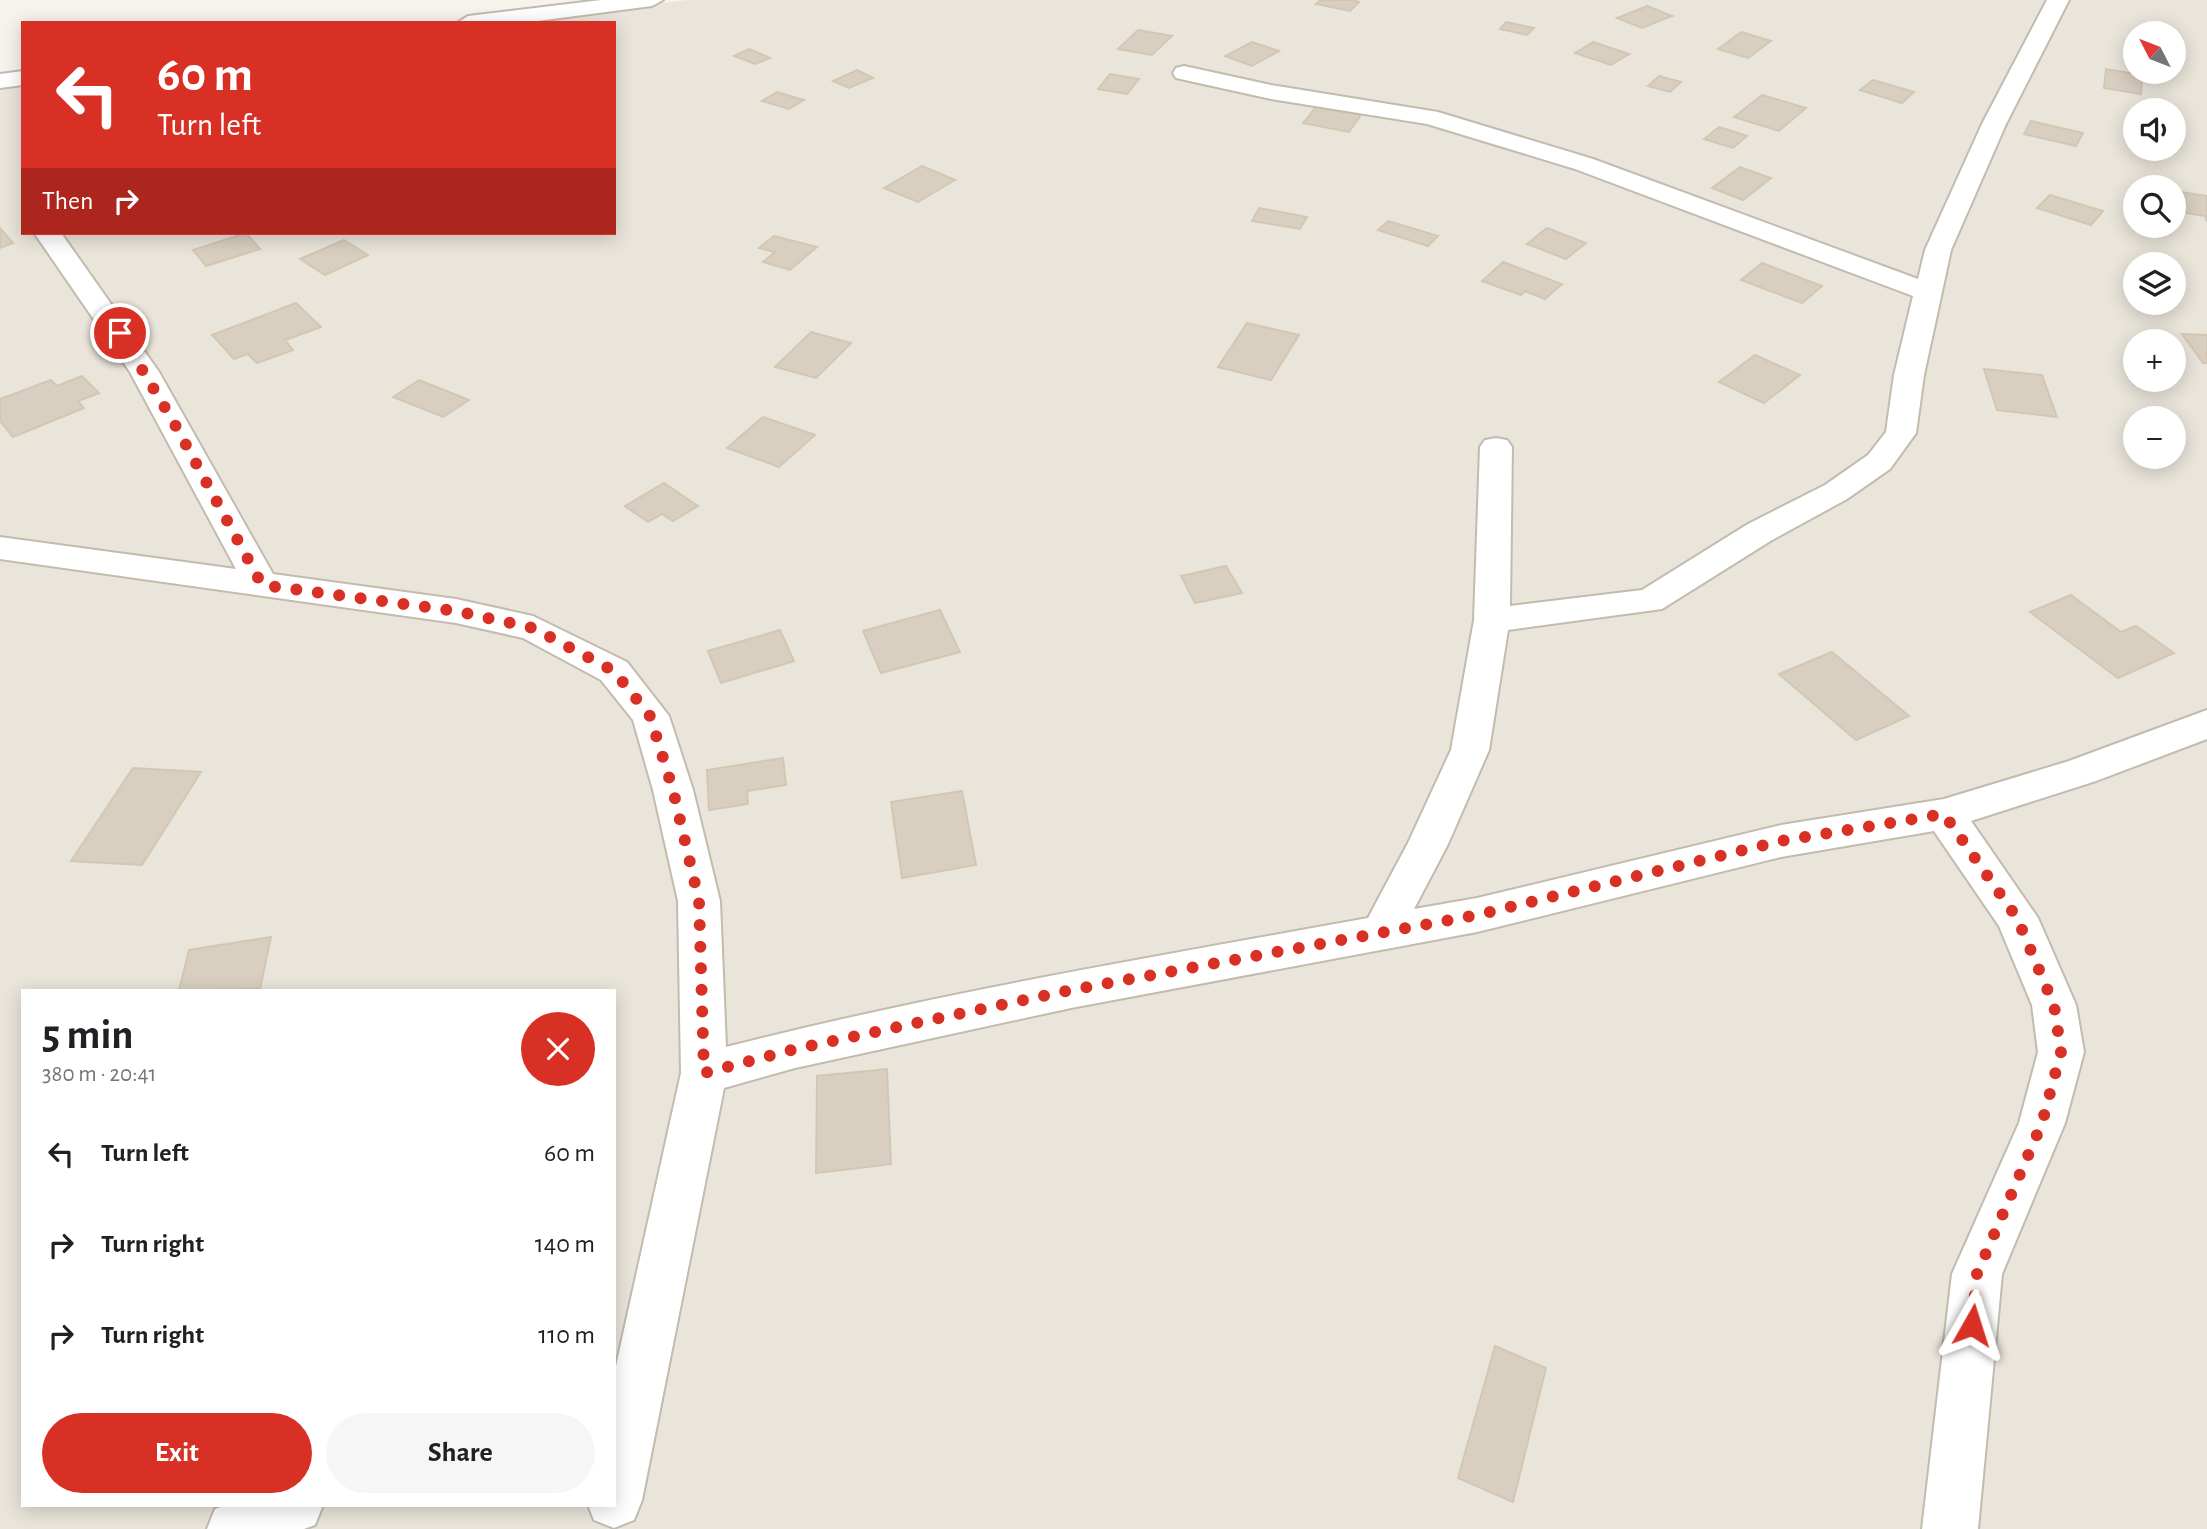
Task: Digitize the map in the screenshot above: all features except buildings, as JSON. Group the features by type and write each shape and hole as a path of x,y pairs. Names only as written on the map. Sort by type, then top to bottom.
{"street":[{"path":"484,21 652,0"},
{"path":"1492,620 1650,601 1760,532 1836,492 1879,462 1901,433 1909,375 1938,250 1994,124 2058,0"},
{"path":"1184,73 1271,92 1430,117 1584,164 1928,292"},
{"path":"0,81 21,78"},
{"path":"50,235 99,300 130,350 173,421 262,585"},
{"path":"1381,933 1428,844 1470,750 1492,620 1496,447"},
{"path":"0,548 456,611 533,628 614,671 650,716 673,790 699,901 704,1073 626,1395 616,1485"},
{"path":"704,1073 795,1049 1071,990 1477,915 1781,841 1944,814 2082,771 2207,724"},
{"path":"1944,814 2017,918 2054,1005 2061,1052 2042,1123 1977,1274 1950,1529"},
{"path":"235,1529 290,1507"},
{"path":"607,1529 613,1507"}],"shaded area":[{"path":"687,0 2207,0 2207,1529 0,1529 0,86 21,83 21,235 616,235 616,21 521,21"}],"route":[{"path":"120,333 173,421 216,505 262,585 456,611 533,628 614,671 650,716 673,790 699,901 704,1073 795,1049 1071,990 1477,915 1781,841 1944,814 2017,918 2054,1005 2061,1052 2042,1123 1977,1274 1972,1325"}]}
